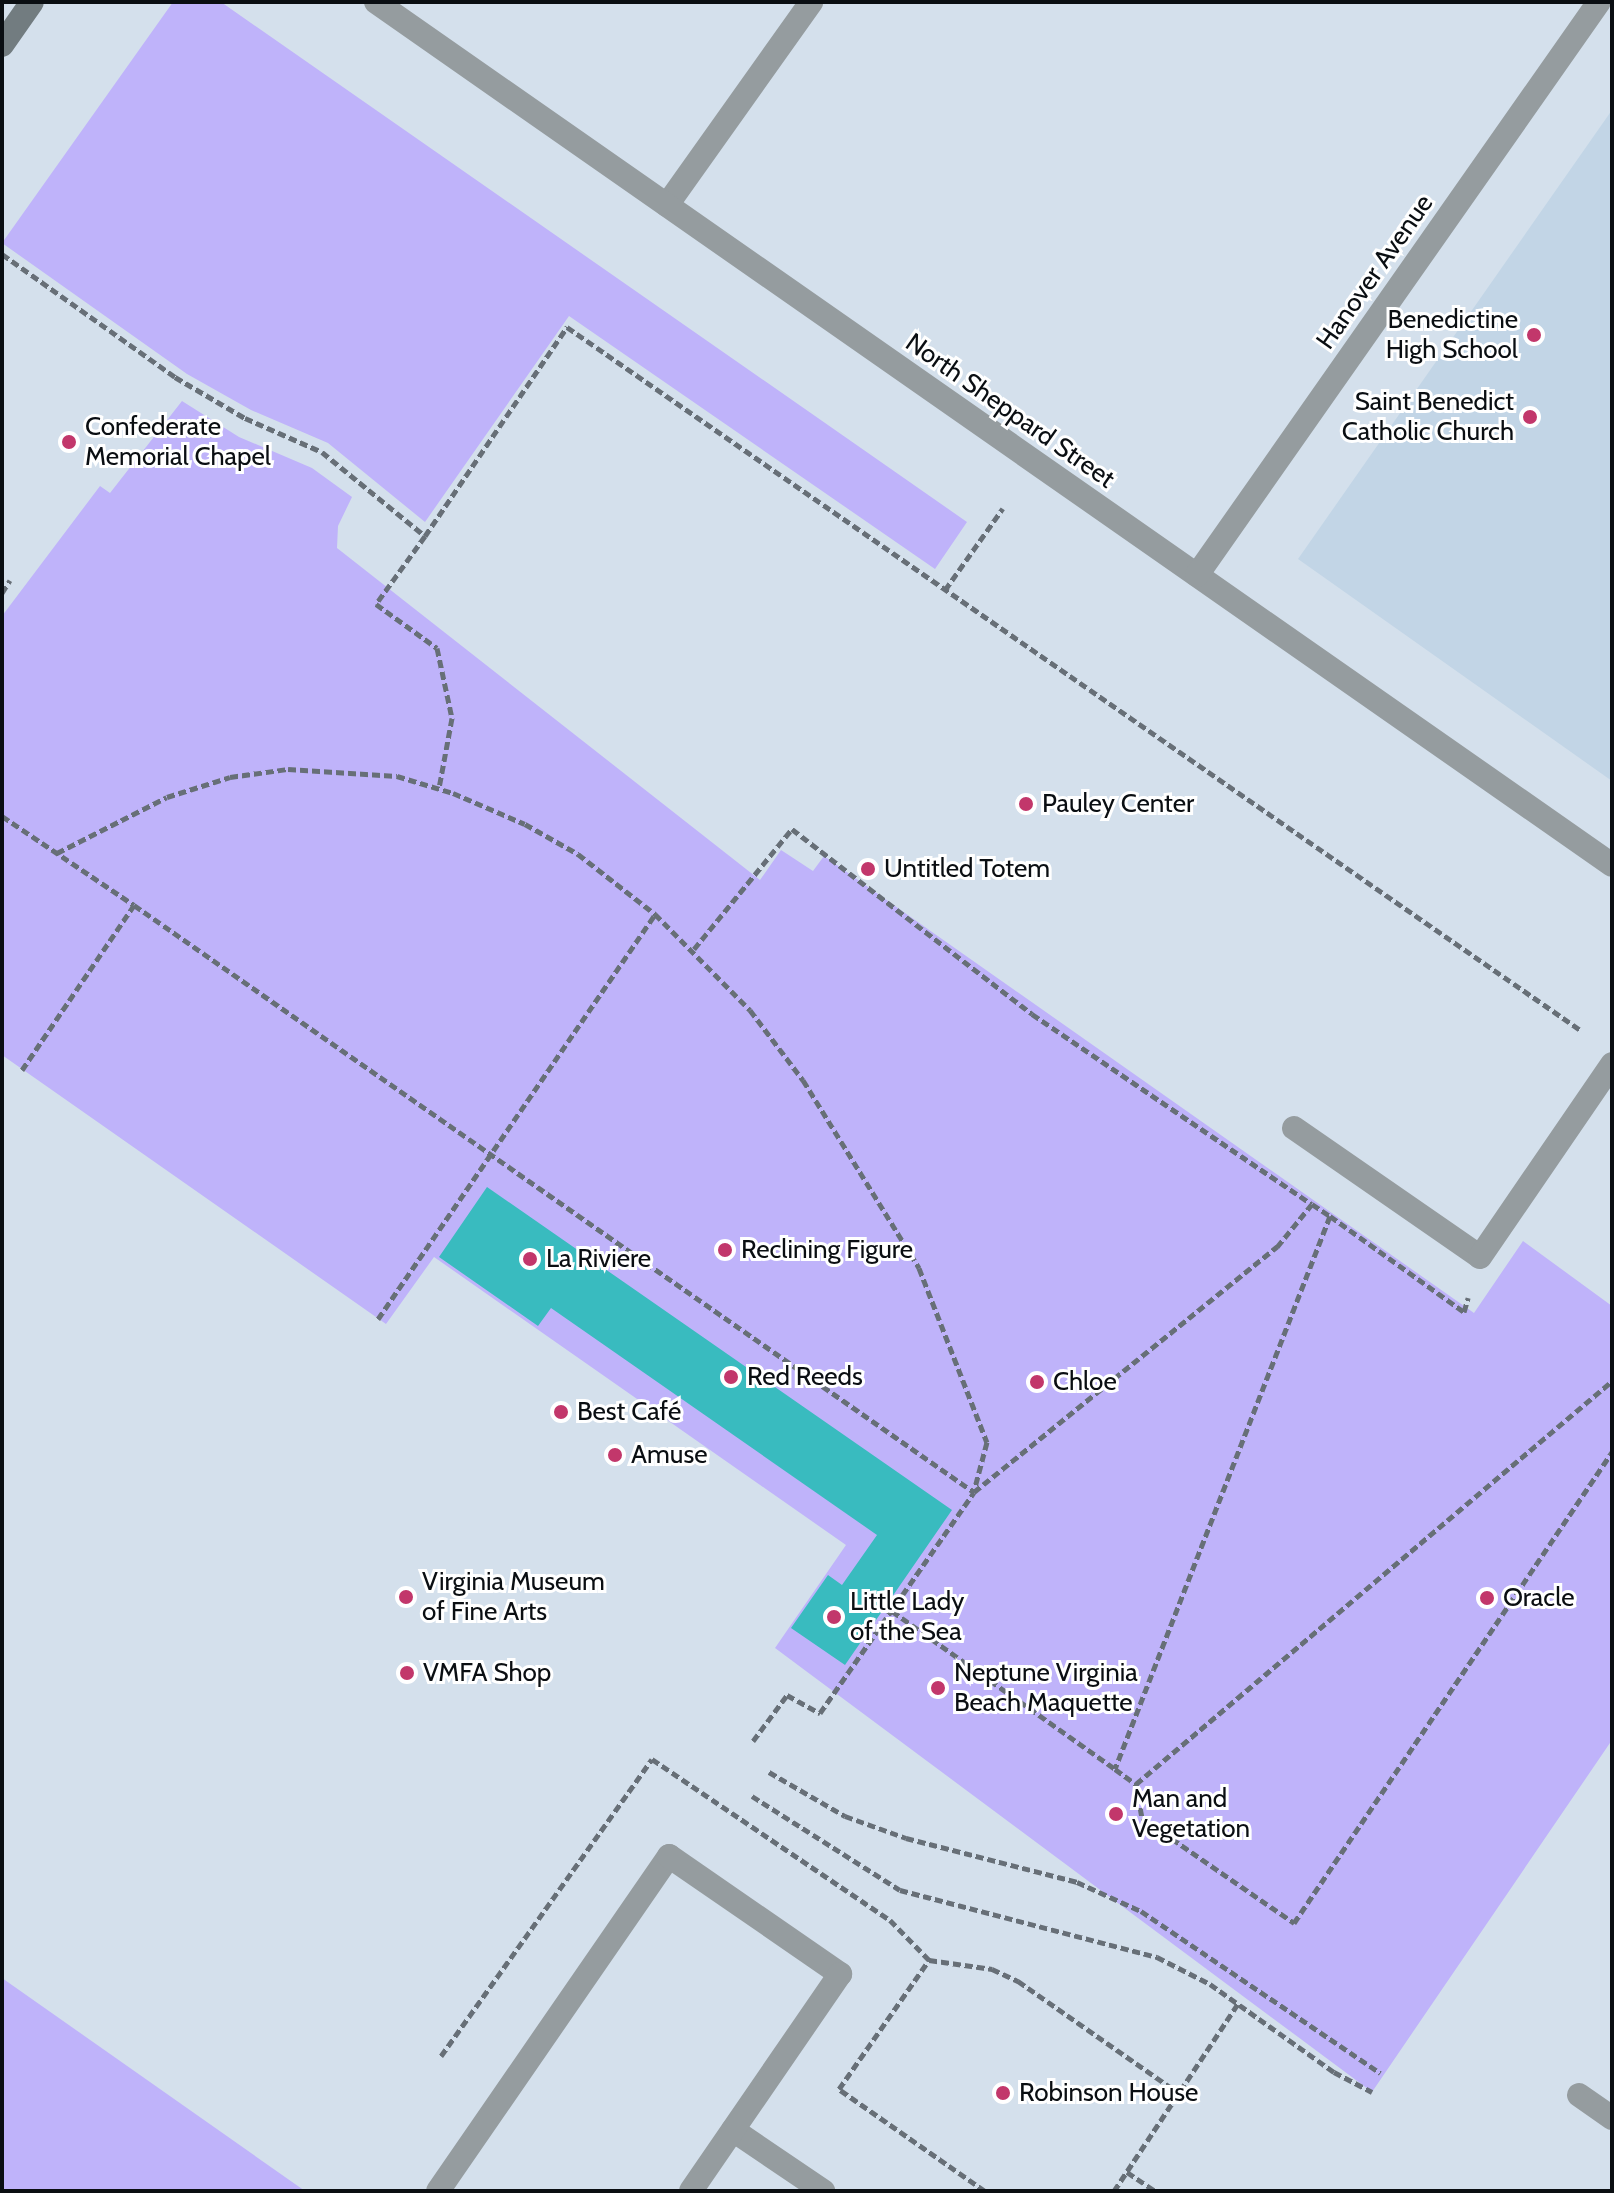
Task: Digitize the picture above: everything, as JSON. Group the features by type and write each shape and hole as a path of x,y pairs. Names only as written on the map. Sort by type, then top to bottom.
{"main road":[{"path":"2,45 32,2"}],"street":[{"name":"North Sheppard Street","path":"376,2 1612,865"},
{"path":"667,205 811,2"},
{"name":"Hanover Avenue","path":"1197,575 1599,2"},
{"path":"1294,1128 1480,1257 1612,1064"},
{"path":"438,2191 669,1856 840,1974 691,2191"},
{"path":"1579,2095 1612,2118"},
{"path":"733,2130 823,2191"}],"path":[{"path":"2,254 175,377 245,418 322,452 425,536"},
{"path":"439,788 452,718 437,648 376,604 567,327 1586,1034"},
{"path":"945,590 1003,508"},
{"path":"2,593 10,580"},
{"path":"57,853 154,802 230,777 288,769 343,770 397,776 439,788 525,824 578,854 694,949 750,1010 803,1080 919,1268 987,1442 974,1492"},
{"path":"2,816 974,1492"},
{"path":"694,949 792,829 1032,1014 1330,1216 1464,1312"},
{"path":"22,1070 134,905"},
{"path":"378,1319 655,914"},
{"path":"753,1741 787,1695 820,1713 974,1492 1277,1247 1312,1204"},
{"path":"1115,1769 1330,1216"},
{"path":"1136,1784 1612,1381"},
{"path":"892,1611 1136,1784 1142,1818 1294,1923 1612,1452"},
{"path":"769,1772 845,1816 906,1838 1077,1882 1141,1911 1380,2073"},
{"path":"752,1796 900,1890 1157,1957 1238,2004 1334,2072 1372,2092"},
{"path":"985,2191 839,2089 929,1960 992,1969 1018,1981 1180,2094"},
{"path":"1114,2191 1238,2004"},
{"path":"1127,2172 1155,2191"}],"shaded area":[{"path":"173,2 221,2 967,522 935,569 569,316 425,522 328,443 251,410 187,374 2,243"},
{"name":"Benedictine High School","path":"1612,110 1612,781 1298,559"},
{"path":"182,401 239,437 312,468 352,497 338,526 337,548 760,880 781,850 813,871 824,856 1474,1313 1523,1241 1612,1306 1612,1740 1372,2092 775,1648 846,1545 434,1257 386,1324 2,1055 2,616 100,486 110,493"},
{"path":"2,1978 305,2191 2,2191"}],"water":[{"path":"487,1187 952,1510 845,1665 791,1628 828,1575 842,1585 877,1535 551,1308 538,1326 439,1257"}],"place":[{"name":"Benedictine High School","path":"1534,335"},
{"name":"Saint Benedict Catholic Church","path":"1530,417"},
{"name":"Confederate Memorial Chapel","path":"69,442"},
{"name":"Pauley Center","path":"1026,804"},
{"name":"Untitled Totem","path":"868,869"},
{"name":"Reclining Figure","path":"725,1250"},
{"name":"La Riviere","path":"530,1259"},
{"name":"Red Reeds","path":"731,1377"},
{"name":"Chloe","path":"1037,1382"},
{"name":"Best Café","path":"561,1412"},
{"name":"Amuse","path":"615,1455"},
{"name":"Virginia Museum of Fine Arts","path":"406,1597"},
{"name":"Oracle","path":"1487,1598"},
{"name":"Little Lady of the Sea","path":"834,1617"},
{"name":"VMFA Shop","path":"407,1673"},
{"name":"Neptune Virginia Beach Maquette","path":"938,1688"},
{"name":"Man and Vegetation","path":"1116,1814"},
{"name":"Robinson House","path":"1003,2093"}]}
